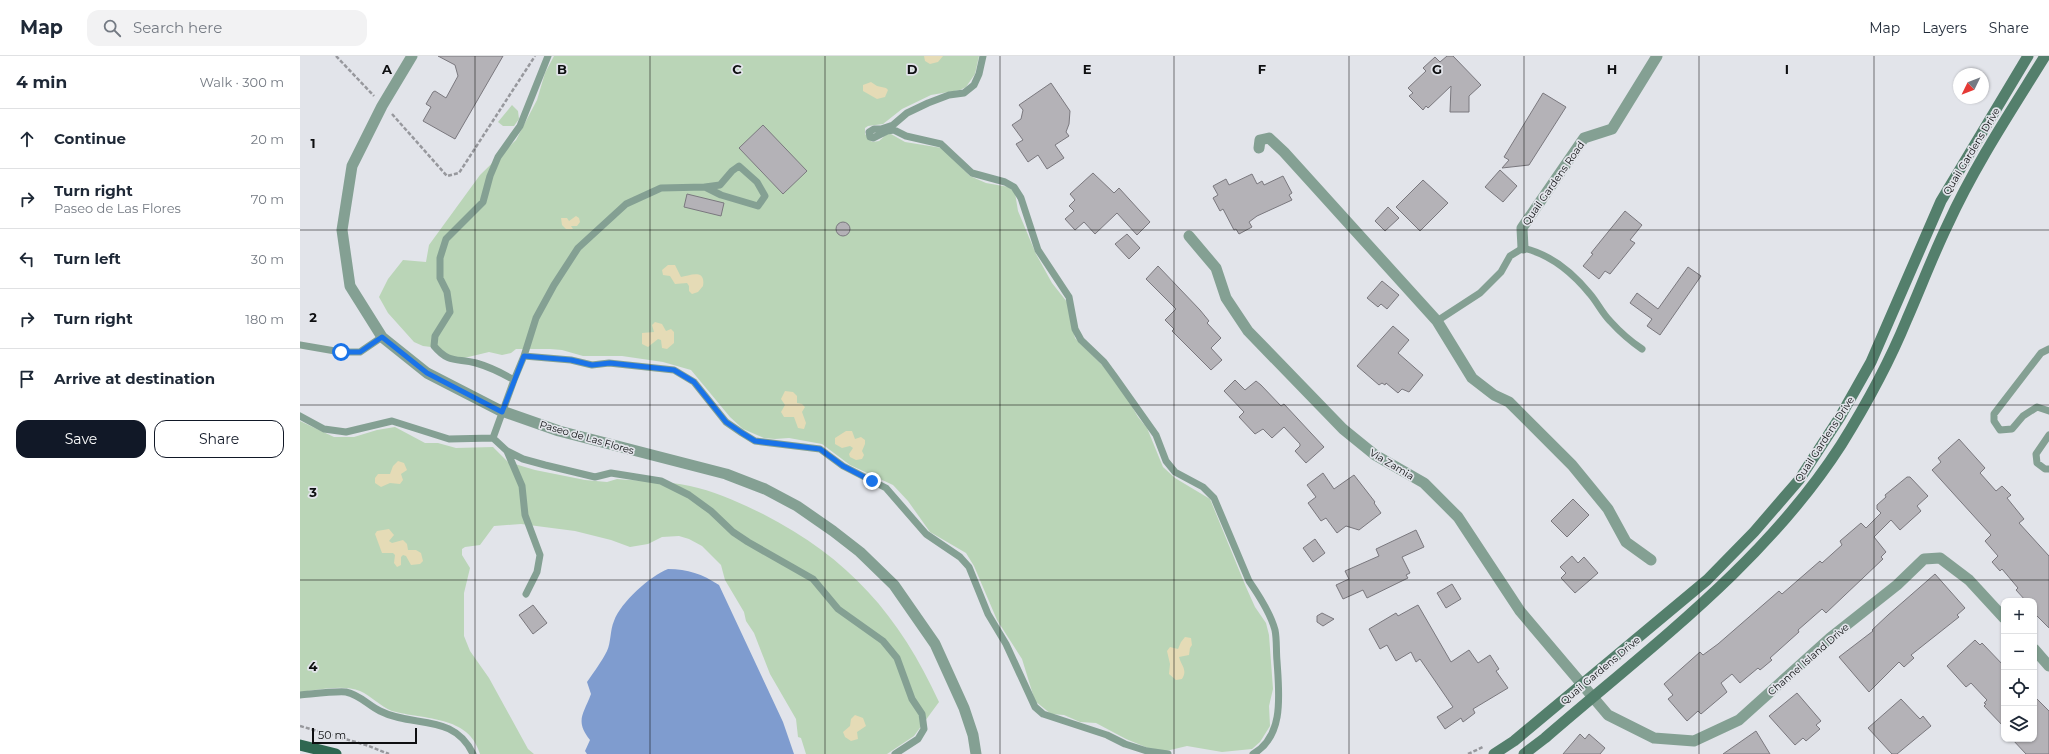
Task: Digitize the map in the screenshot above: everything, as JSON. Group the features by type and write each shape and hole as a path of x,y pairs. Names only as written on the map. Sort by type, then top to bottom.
{"main road":[{"name":"Quail Gardens Drive","path":"1494,754 1514,741 1707,580 1754,532 1799,480 1840,417 1871,362 1941,201 2028,56"},
{"name":"Quail Gardens Drive","path":"1524,754 1712,596 1751,558 1788,516 1832,458 1864,407 1886,365 1948,224 1965,190 2045,56"},
{"path":"300,745 336,754"}],"street":[{"name":"Paseo de Las Flores","path":"412,56 382,106 352,166 342,230 350,286 382,337 427,373 502,412 566,433 726,474 772,492 797,506 833,531 860,552 894,585 935,644 964,708 973,735 976,754"},
{"name":"Quail Gardens Road","path":"1523,248 1522,228 1584,138 1612,129 1657,56"},
{"path":"1259,148 1260,140 1269,138 1284,152 1437,321 1472,378 1494,395 1509,402 1572,465 1608,509 1626,542 1651,560"},
{"name":"Via Zamia","path":"1189,236 1216,268 1226,298 1248,331 1343,429 1375,455 1424,483 1458,517 1520,611 1593,696"},
{"name":"Channel Island Drive","path":"1593,696 1608,715 1654,738 1694,741 1739,720 1830,638 1897,585 1924,559 1940,558 1969,580 2001,615"},
{"path":"2037,652 2049,666"}],"lane":[{"path":"514,380 499,371 475,363 453,361 442,355 434,346 435,336 450,312 446,292 440,278 440,258 446,239 483,202 490,176 498,157 520,126 548,56"},
{"path":"983,56 979,74 974,85 964,93 949,95 928,103 907,113 893,125 881,129 874,129 869,132 870,137 873,138 887,131 894,130 906,136 941,144 972,174 1005,182 1014,187 1021,198 1038,250 1069,298 1075,329 1081,340 1104,362 1115,377 1156,435 1166,461 1175,472 1203,488 1214,498 1249,581 1257,592 1274,630 1279,689 1276,723 1270,738 1263,749 1253,754"},
{"path":"493,438 524,356 536,318 554,285 578,248 602,225 626,204 662,188 705,188 720,185 732,171 740,166 757,182 765,196 758,206 721,195 705,188"},
{"path":"1437,321 1480,293 1501,272 1510,256 1523,248 1536,251 1564,267 1590,294 1619,331 1642,349"},
{"path":"300,345 341,352 360,352 382,337"},
{"path":"2049,348 2041,353 1994,414 1994,421 2000,430 2012,429 2024,416 2037,407 2049,411"},
{"path":"524,356 571,360 592,365 610,363 674,370 694,382 726,422 755,441 820,449 849,469 886,488 926,534 960,557 969,567 988,614 1006,644 1034,707 1043,714 1108,735 1125,744 1147,752 1168,754"},
{"path":"300,416 324,429 346,432 392,421 449,439 493,438 507,451 523,459 595,477 611,474 660,482 689,495 748,542 813,579 838,609 883,641 897,658 912,698 922,714 924,729 918,739 895,754"},
{"path":"2049,435 2036,454 2037,463 2045,469 2049,469"},
{"path":"507,451 522,486 525,515 536,541 540,556 537,572 526,594"},
{"path":"300,695 343,692 357,695 387,714 404,719 441,725 456,732 462,737 472,754"}],"path":[{"path":"336,56 382,106 399,120 448,176 459,173 536,56"},
{"path":"300,726 366,745 389,754"}],"green space":[{"path":"554,56 979,56 975,74 966,87 960,90 931,95 902,109 883,124 868,126 865,128 865,134 872,142 879,141 887,134 891,134 905,142 942,148 970,176 986,183 1009,187 1015,193 1018,211 1036,254 1052,283 1067,302 1075,338 1103,366 1126,396 1138,417 1147,428 1163,467 1175,478 1210,499 1255,607 1266,623 1269,635 1273,689 1269,706 1270,726 1260,742 1252,749 1222,752 1187,746 1166,751 1148,748 1126,739 1096,723 1080,722 1064,715 1051,714 1035,701 1022,659 997,620 974,566 966,553 930,532 908,501 893,485 850,465 822,444 789,438 764,438 743,429 730,417 691,370 663,362 622,356 583,356 562,350 550,349 516,349 511,353 502,355 489,352 460,359 451,357 439,348 423,346 414,342 388,313 379,297 388,279 403,260 426,262 429,245 480,175 516,140 537,100 545,73"},
{"path":"512,105 518,111 519,119 514,126 503,126 498,122"},
{"path":"300,421 334,437 354,437 377,430 395,427 425,443 438,443 456,448 493,447 508,462 535,470 585,480 607,482 617,479 681,484 718,494 763,514 794,531 846,570 868,592 907,642 939,702 914,736 887,754 806,754 801,738 798,737 796,719 770,674 754,633 746,621 744,612 725,580 721,565 702,546 689,539 679,536 662,537 648,544 630,547 611,540 575,531 521,524 494,526 480,545 465,547 462,549 462,555 470,568 464,593 464,636 470,651 489,678 528,749 534,754 480,754 474,741 466,732 456,726 444,721 392,711 364,693 353,689 330,688 300,692"}],"sand":[{"path":"924,56 943,56 938,62 930,64 925,61"},
{"path":"871,82 888,90 885,97 877,99 863,91 863,85"},
{"path":"576,216 579,218 580,222 577,226 571,226 573,229 566,229 562,225 561,218 567,218 569,221"},
{"path":"668,265 675,265 681,277 696,274 699,275 702,277 703,286 698,292 692,294 689,291 689,286 687,283 675,284 670,276 663,275 662,270"},
{"path":"655,322 662,324 666,331 671,329 674,332 674,343 667,349 662,348 661,340 658,339 648,347 642,344 642,333 654,332 652,325"},
{"path":"785,391 793,392 797,396 797,403 802,404 805,407 802,412 806,423 804,429 798,428 794,417 784,417 781,412 785,405 781,399"},
{"path":"846,431 852,431 855,439 861,437 865,440 862,451 864,455 862,459 856,460 850,457 849,454 853,448 850,446 842,448 835,444 835,438"},
{"path":"398,461 404,463 407,470 401,474 403,480 400,484 390,483 381,487 375,483 375,478 378,474 390,474 393,466"},
{"path":"389,529 394,535 389,541 392,543 403,540 407,544 408,550 416,550 421,553 423,561 420,564 411,565 406,556 403,555 401,557 401,565 397,567 394,563 395,555 393,553 382,553 375,534 377,531"},
{"path":"1185,637 1191,638 1192,645 1189,655 1179,657 1184,668 1184,676 1182,679 1176,680 1169,674 1170,664 1167,651 1170,647 1178,649"},
{"path":"855,715 863,718 866,726 857,732 858,739 851,741 845,737 843,732 850,726 851,719"}],"water":[{"path":"668,569 695,573 719,585 783,722 794,754 587,754 585,751 590,740 583,728 582,718 591,694 587,682 607,651 613,625 623,606 637,590 653,577"}],"building":[{"path":"438,56 503,56 455,139 423,121 431,107 426,104 433,92 435,91 446,98 458,76 455,65"},
{"path":"1447,56 1453,56 1481,85 1469,96 1469,112 1450,112 1451,86 1428,108 1426,106 1423,110 1409,96 1413,93 1408,88 1426,71 1423,68 1435,57 1440,62"},
{"path":"1051,83 1070,111 1069,124 1066,132 1069,136 1055,145 1064,158 1047,169 1038,155 1028,162 1016,144 1023,140 1012,125 1021,119 1023,110 1019,105"},
{"path":"1543,93 1566,107 1529,165 1502,168 1509,160 1504,157"},
{"path":"763,125 807,171 783,194 739,148"},
{"path":"1500,170 1517,186 1503,202 1485,187"},
{"path":"1093,173 1114,193 1119,188 1150,222 1137,235 1117,213 1095,234 1084,222 1075,230 1065,219 1074,211 1069,206 1075,200 1070,194"},
{"path":"1252,174 1257,184 1262,181 1264,185 1283,176 1292,193 1289,195 1292,200 1257,216 1249,222 1252,227 1239,234 1236,229 1234,230 1223,209 1220,211 1213,198 1218,195 1213,186 1226,179 1229,185"},
{"path":"1423,180 1448,203 1420,231 1396,207"},
{"path":"687,194 724,203 721,216 684,207"},
{"path":"1388,207 1399,218 1385,231 1375,221"},
{"path":"1625,211 1642,225 1630,240 1635,243 1610,274 1605,271 1599,279 1583,266 1593,254 1591,253"},
{"path":"843,222 848,224 850,229 848,234 843,236 838,234 836,229 838,224"},
{"path":"1127,234 1140,248 1129,259 1115,244"},
{"path":"1158,266 1200,310 1209,321 1207,323 1221,338 1211,348 1222,360 1211,370 1172,331 1174,329 1165,320 1176,309 1146,279"},
{"path":"1688,267 1701,276 1660,335 1647,326 1652,319 1630,303 1637,293 1658,309"},
{"path":"1382,281 1399,295 1387,309 1381,304 1378,307 1367,298"},
{"path":"1393,326 1409,340 1398,353 1423,375 1409,392 1402,389 1398,393 1386,383 1385,385 1382,383 1379,385 1357,366"},
{"path":"1235,380 1245,390 1256,381 1281,406 1284,404 1324,447 1306,463 1295,451 1300,444 1284,427 1272,438 1263,429 1255,434 1239,417 1244,412 1224,391"},
{"path":"1959,439 1985,468 1980,473 1996,491 2002,486 2011,495 2007,498 2024,519 2019,523 2049,556 2049,628 2037,616 2037,598 2023,598 2016,590 2018,588 2002,569 2000,571 1992,562 1998,556 1985,541 1991,535 1932,470 1941,462 1938,458"},
{"path":"1323,473 1334,489 1354,475 1375,502 1374,503 1381,513 1359,530 1346,526 1337,533 1326,518 1321,521 1308,503 1316,497 1307,485"},
{"path":"1907,477 1910,477 1928,496 1917,506 1921,511 1900,530 1891,520 1874,537 1886,552 1881,557 1883,559 1826,613 1822,609 1798,630 1799,632 1770,658 1772,660 1760,670 1758,668 1740,683 1732,674 1721,683 1727,692 1701,714 1698,711 1687,721 1668,699 1673,695 1664,684 1700,652 1703,655 1718,644 1779,591 1782,594 1820,561 1822,563 1842,545 1840,541 1861,523 1866,528 1881,513 1877,509 1877,505 1886,497 1885,495"},
{"path":"1573,499 1589,515 1567,537 1551,521"},
{"path":"1416,530 1424,547 1402,557 1410,573 1406,575 1408,578 1367,598 1363,590 1343,599 1336,585 1349,579 1345,571 1379,556 1376,549"},
{"path":"1315,539 1325,553 1313,562 1303,548"},
{"path":"1572,556 1578,563 1584,557 1598,573 1575,593 1561,578 1566,573 1560,567"},
{"path":"1935,574 1965,608 1957,615 1959,617 1911,655 1914,658 1904,667 1899,662 1869,692 1839,657 1873,631 1872,630 1888,615"},
{"path":"1452,584 1461,599 1446,608 1437,593"},
{"path":"533,605 547,623 533,634 519,615"},
{"path":"1418,605 1451,662 1469,650 1478,663 1490,655 1499,669 1496,671 1508,688 1473,709 1475,713 1463,722 1461,718 1445,729 1437,717 1453,707 1420,659 1416,662 1411,652 1396,661 1387,645 1380,649 1369,629 1396,613 1398,616"},
{"path":"1322,613 1334,619 1323,626 1317,622 1317,616"},
{"path":"1975,640 1980,645 1982,643 2001,663 2001,724 1984,706 1986,704 1984,703 1987,700 1971,683 1966,687 1947,666"},
{"path":"1797,693 1821,721 1816,725 1820,729 1806,741 1803,738 1795,745 1769,716"},
{"path":"1901,699 1920,719 1923,716 1931,726 1897,754 1892,754 1868,728"},
{"path":"2037,699 2049,711 2049,754 2026,754 2015,742 2037,742"},
{"path":"1756,731 1770,754 1723,754"},
{"path":"1580,734 1585,739 1589,734 1605,748 1600,754 1563,754"}],"route":[{"path":"341,352 360,352 382,337 427,373 502,412 524,356 571,360 592,365 610,363 674,370 694,382 726,422 755,441 820,449 832,456 843,466 872,481"}]}
